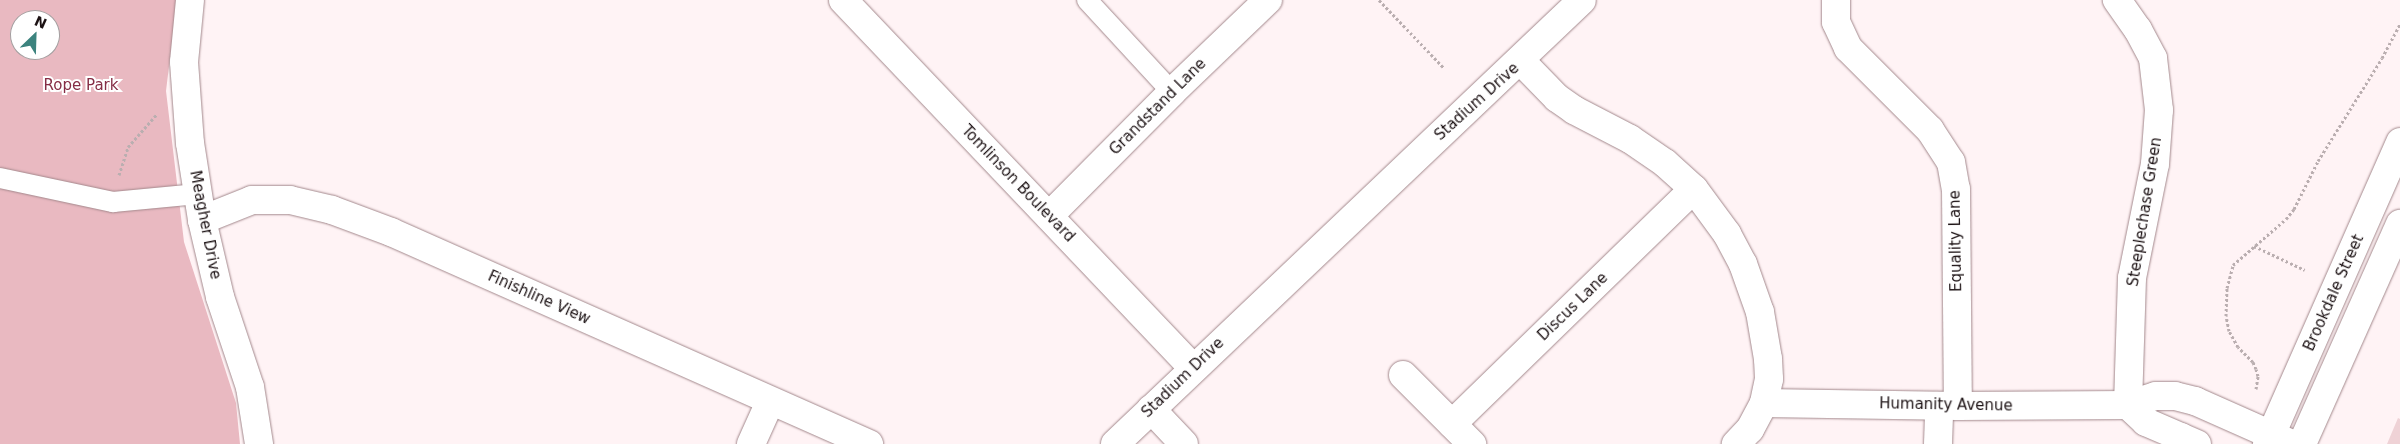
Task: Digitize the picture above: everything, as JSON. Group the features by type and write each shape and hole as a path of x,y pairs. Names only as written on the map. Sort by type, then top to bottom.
{"street":[{"name":"Meagher Drive","path":"190,0 184,62 190,143 200,207 220,297 250,387 259,444"},
{"name":"Tomlinson Boulevard","path":"843,0 1193,368"},
{"name":"Grandstand Lane","path":"1049,216 1172,92 1268,0"},
{"path":"1520,60 1582,0"},
{"name":"Equality Lane","path":"1836,0 1836,22 1848,48 1930,130 1951,162 1956,189 1948,406 1938,444"},
{"name":"Steeplechase Green","path":"2117,0 2138,30 2153,58 2159,110 2155,164 2132,278 2128,405"},
{"name":"Stadium Drive","path":"1115,444 1520,60 1563,102 1630,139 1665,163 1694,189 1727,234 1739,256 1760,312 1768,359 1769,379 1764,403 1750,429 1736,444"},
{"name":"Brookdale Street","path":"2277,441 2400,142"},
{"name":"Discus Lane","path":"1452,424 1694,189"},
{"name":"Finishline View","path":"200,207 252,200 290,200 332,210 390,232 868,444"},
{"path":"2302,444 2400,224"},
{"path":"1403,375 1472,444"},
{"name":"Humanity Avenue","path":"1764,403 1948,406 2128,405 2156,396 2175,396 2195,401 2277,441"},
{"path":"751,444 770,402"},
{"path":"2128,405 2146,422 2187,442"},
{"path":"1151,409 1184,444"}],"lane":[{"path":"1086,0 1172,92"},
{"path":"0,178 113,202 200,207"}],"path":[{"path":"1380,0 1443,67"},
{"path":"2253,394 2258,376 2256,369 2253,362 2238,347 2229,330 2225,304 2233,265 2294,209 2318,161 2382,58 2400,24"},
{"path":"113,202 128,147 169,101 186,93"},
{"path":"2254,246 2305,270"}],"green space":[{"name":"Rope Park","path":"0,0 177,0 166,91 184,242 236,403 240,444 0,444"}],"building":[{"path":"2398,418 2400,419 2400,444 2387,444"}]}
